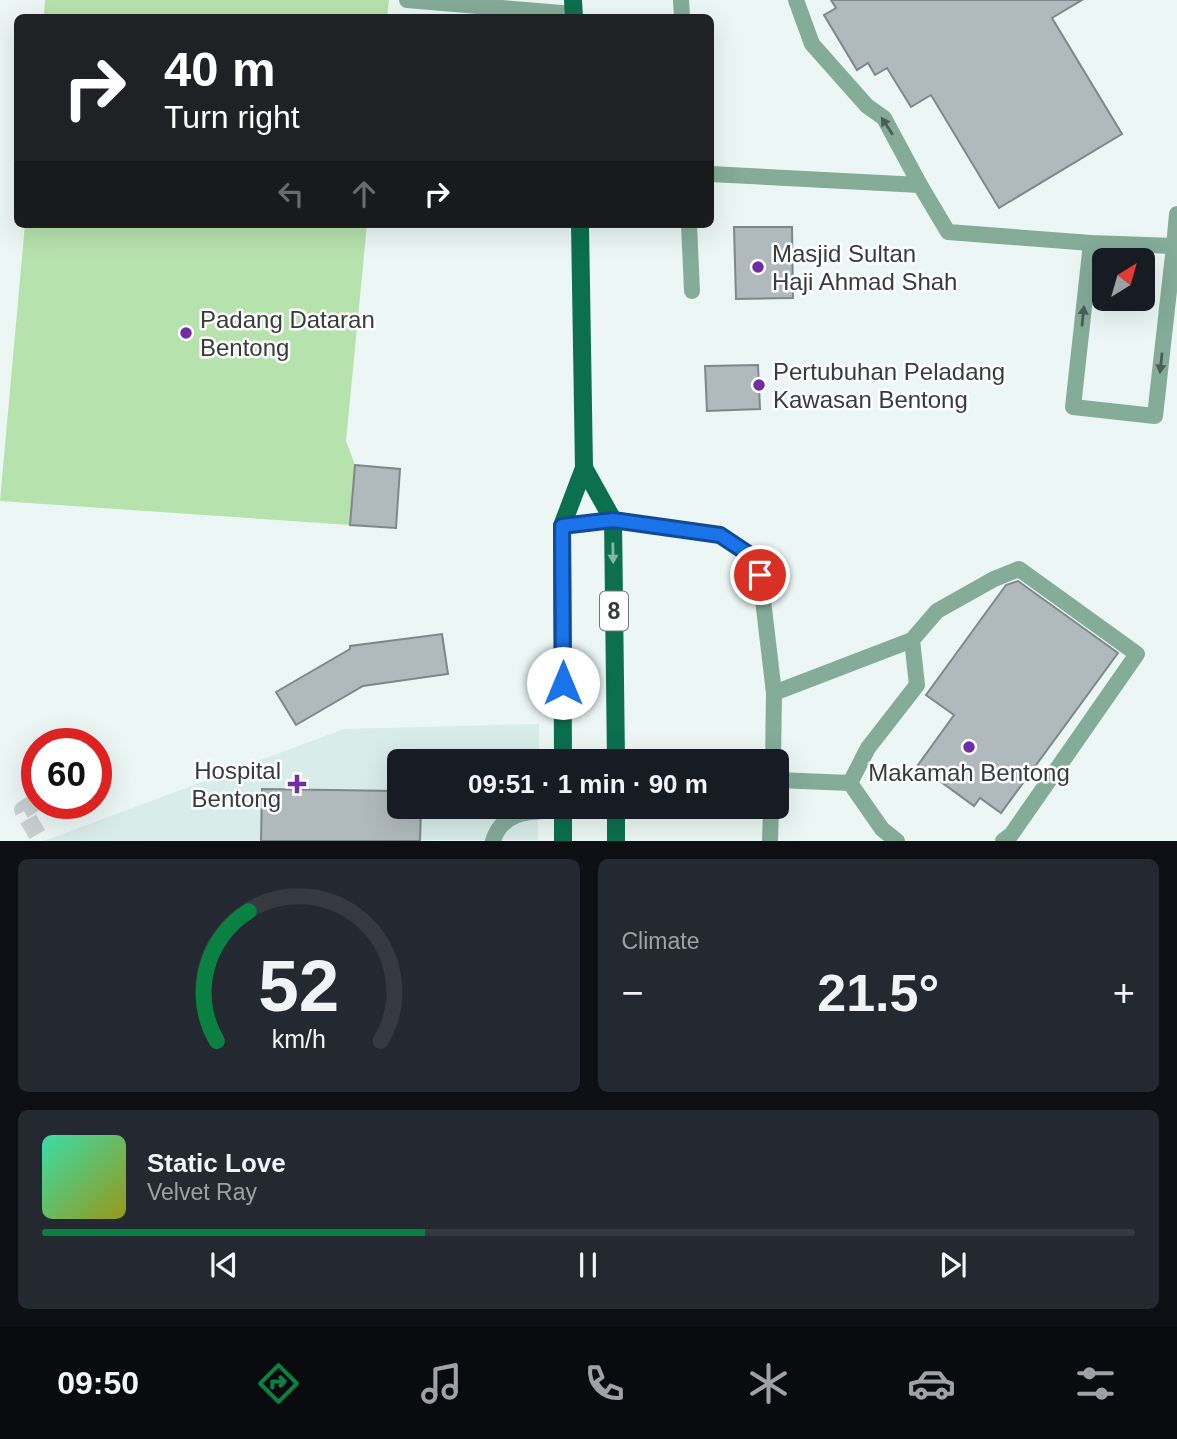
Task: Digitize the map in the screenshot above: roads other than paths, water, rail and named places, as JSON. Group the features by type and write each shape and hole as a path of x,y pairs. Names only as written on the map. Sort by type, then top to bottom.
{"main road":[{"name":"8","path":"563,749 562,526 584,467 580,228"},
{"name":"8","path":"584,467 613,520 615,749"},
{"path":"563,819 563,841"},
{"path":"616,819 616,841"}],"lane":[{"path":"407,0 573,10"},
{"path":"796,0 812,44 866,106 884,118 948,232 1091,243 1174,246"},
{"path":"714,173 920,185"},
{"path":"1091,243 1073,407 1155,416 1177,214"},
{"path":"689,228 692,290"},
{"path":"562,526 613,520 720,535 750,555 760,575 774,693 773,749"},
{"path":"774,693 912,640 937,611 993,579 1018,569 1137,654 1011,835 1003,841"},
{"path":"850,783 868,748 917,685 912,640"},
{"path":"789,780 850,783"},
{"path":"850,783 882,829 897,841"},
{"path":"493,841 496,830 508,819"},
{"path":"770,841 771,819"}],"tunnel":[{"path":"28,819 41,841"}],"place":[{"name":"Masjid Sultan Haji Ahmad Shah","path":"758,267"},
{"name":"Padang Dataran Bentong","path":"186,333"},
{"name":"Pertubuhan Peladang Kawasan Bentong","path":"759,385"},
{"name":"Makamah Bentong","path":"969,747"},
{"name":"Hospital Bentong","path":"297,784"}]}
